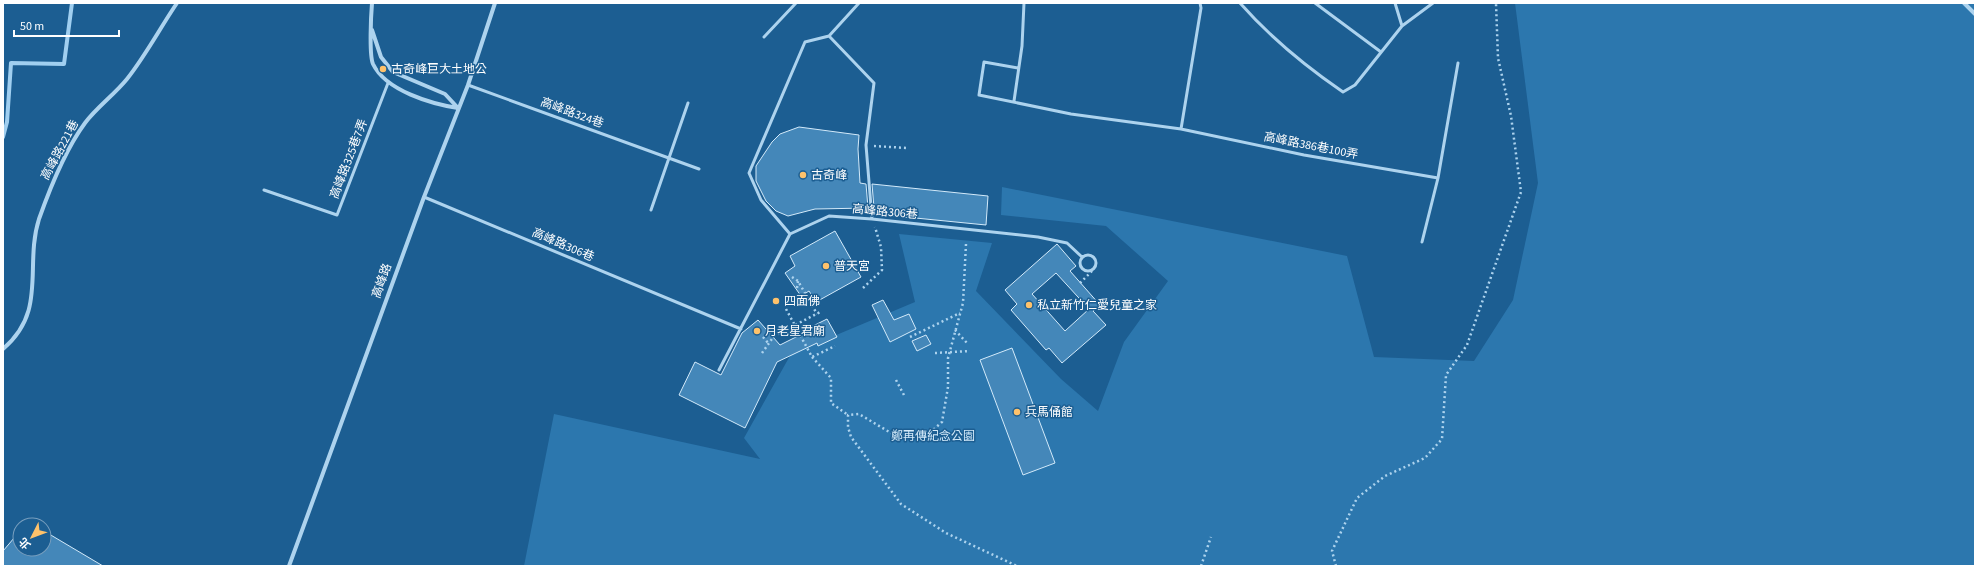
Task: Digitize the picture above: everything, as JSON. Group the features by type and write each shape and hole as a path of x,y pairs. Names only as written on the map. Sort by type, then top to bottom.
{"street":[{"name":"高峰路221巷","path":"3,349 24,326 32,298 34,246 39,221 57,172 85,123 126,79 154,41 177,3"},
{"path":"372,3 370,24 373,64 388,83 437,105 458,108"},
{"name":"高峰路","path":"289,566 424,197 468,84 495,3"},
{"path":"1964,3 1975,14"},
{"path":"370,24 381,57 393,72 444,94 458,108"}],"lane":[{"path":"764,37 796,3"},
{"path":"719,370 790,234 761,200 749,173 805,42 829,36 859,3"},
{"path":"1014,101 1024,3"},
{"path":"1182,129 1201,8 1200,3"},
{"path":"1240,3 1264,30 1342,92 1355,85 1402,26 1433,3"},
{"path":"1315,3 1382,52"},
{"path":"1395,3 1402,26"},
{"path":"829,36 874,83 866,145 872,219"},
{"name":"高峰路386巷100弄","path":"1018,68 984,62 979,95 1014,101 1071,114 1182,129 1304,155 1438,178"},
{"path":"1422,242 1438,178 1458,63"},
{"name":"高峰路325巷7弄","path":"264,190 337,215 388,83"},
{"name":"高峰路324巷","path":"468,84 699,169"},
{"path":"651,210 688,103"},
{"name":"高峰路306巷","path":"424,197 741,329"},
{"name":"高峰路306巷","path":"790,234 829,216 872,219 1038,237 1067,243 1082,257"},
{"path":"1090,255 1095,258 1096,264 1094,269 1087,271 1083,269 1080,262 1082,257 1090,255"}],"path":[{"path":"1336,566 1332,551 1357,498 1385,476 1425,458 1442,439 1446,376 1467,345 1521,192 1511,116 1498,58 1496,3"},
{"path":"866,145 906,148"},
{"path":"863,288 882,270 881,247 872,219"},
{"path":"786,309 812,356 831,378 831,403 848,415 859,414 896,436 922,436 933,430 942,422 948,387 949,353 963,303 966,244"},
{"path":"1080,283 1094,269"},
{"path":"792,277 798,281 817,314"},
{"path":"797,288 798,281"},
{"path":"762,353 774,336 822,311"},
{"path":"910,337 960,313"},
{"path":"955,330 967,343"},
{"path":"763,337 769,344"},
{"path":"812,356 835,346"},
{"path":"936,353 970,352"},
{"path":"896,380 905,397"},
{"path":"848,415 848,427 851,437 901,504 946,533 1017,566"},
{"path":"1201,566 1211,537"}],"green space":[{"name":"鄭再傳紀念公園","path":"1515,3 1975,3 1975,566 524,566 554,414 760,459 744,438 791,354 915,302 899,234 992,243 976,291 1061,379 1098,411 1124,342 1168,281 1106,226 1001,215 1002,187 1347,256 1374,357 1474,361 1513,300 1538,183"}],"building":[{"path":"799,127 859,135 858,149 860,183 866,184 868,208 815,209 788,216 776,211 766,201 756,181 756,166 772,142 780,134"},
{"path":"872,184 988,196 986,225 875,214 874,209 877,208 874,208"},
{"name":"普天宮","path":"835,231 861,277 816,302 809,291 801,296 785,273 795,266 790,256"},
{"name":"私立新竹仁愛兒童之家","path":"1057,244 1076,266 1070,271 1100,305 1093,311 1106,325 1062,363 1049,348 1046,350 1011,310 1017,304 1005,290","holes":["1056,273 1089,309 1065,331 1032,294"]},
{"path":"883,300 894,320 909,314 916,329 890,342 872,305"},
{"path":"827,319 837,337 818,346 817,343 777,362 745,428 679,395 695,362 721,375 742,333 758,320 780,345 810,330 809,328"},
{"path":"926,335 931,344 917,351 912,341"},
{"name":"兵馬俑館","path":"1012,348 1055,463 1023,475 980,360"},
{"path":"52,536 103,566 3,566 3,551 12,540 12,557 52,557"}],"waterway":[{"path":"3,137 7,122 11,63 64,64 72,3"}],"place":[{"name":"古奇峰巨大土地公","path":"383,69"},
{"name":"古奇峰","path":"803,175"},
{"name":"普天宮","path":"826,266"},
{"name":"四面佛","path":"776,301"},
{"name":"私立新竹仁愛兒童之家","path":"1029,305"},
{"name":"月老星君廟","path":"757,331"},
{"name":"兵馬俑館","path":"1017,412"}]}
